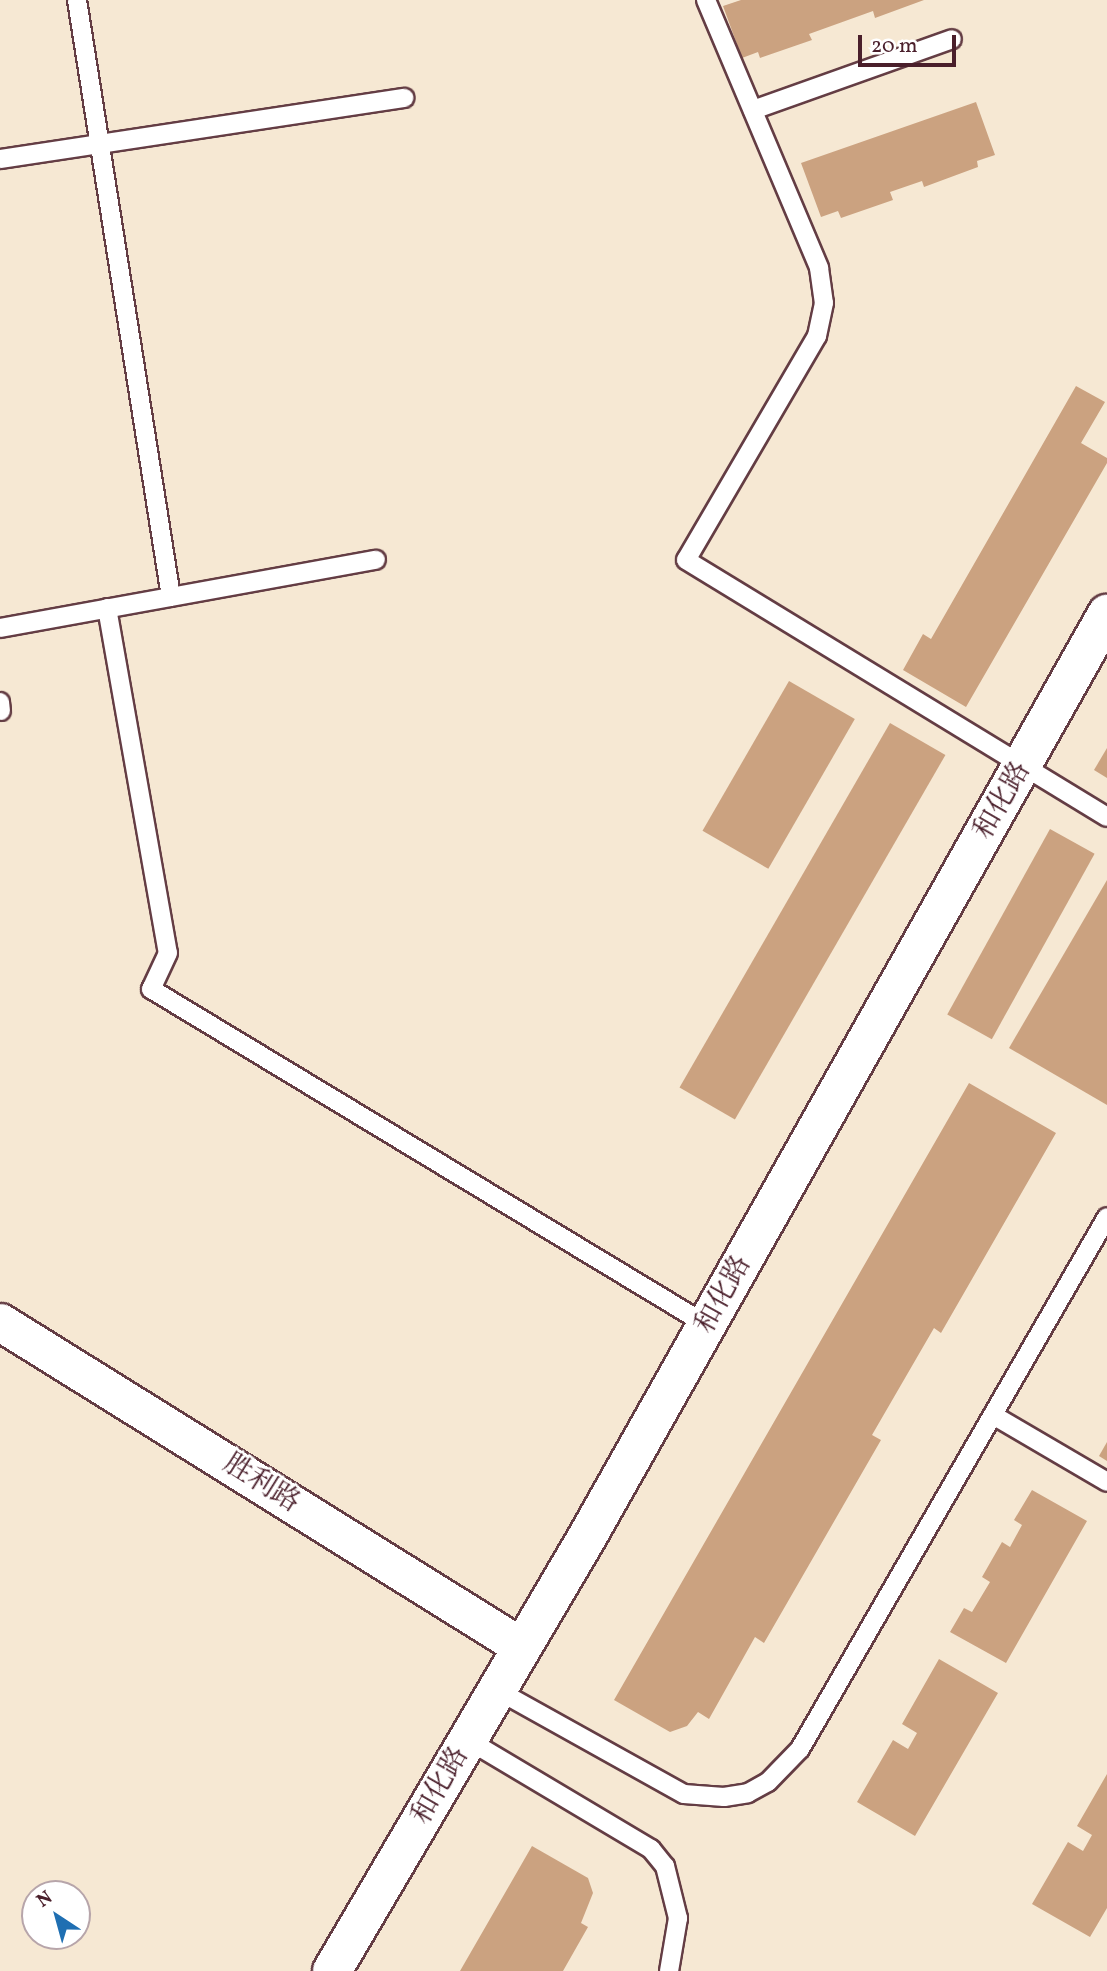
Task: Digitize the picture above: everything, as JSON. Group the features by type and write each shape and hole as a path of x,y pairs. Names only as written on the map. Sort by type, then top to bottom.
{"street":[{"name":"和化路","path":"332,1971 707,1325 1107,614"},
{"name":"胜利路","path":"0,1322 522,1647"}],"lane":[{"path":"78,0 171,597"},
{"path":"706,0 819,268 824,303 817,336 685,560 1107,817"},
{"path":"753,110 952,39"},
{"path":"0,159 404,98"},
{"path":"0,628 376,560"},
{"path":"107,608 168,953 151,989 707,1325"},
{"path":"497,1690 684,1794 724,1797 748,1793 768,1782 800,1749 1107,1217"},
{"path":"993,1415 1107,1482"},
{"path":"468,1740 651,1849 665,1866 678,1918 669,1971"}],"building":[{"path":"741,0 924,0 875,18 873,11 809,34 812,40 760,58 758,52 742,58 723,6"},
{"path":"976,102 995,155 977,161 978,167 924,187 922,181 890,192 893,200 841,218 838,211 821,217 801,163"},
{"path":"1076,386 1105,402 1081,443 1107,458 1107,463 966,707 903,670 923,634 931,639"},
{"path":"789,681 855,719 768,869 702,831"},
{"path":"890,723 945,755 735,1120 680,1088"},
{"path":"1107,748 1107,778 1094,770"},
{"path":"1050,829 1095,854 992,1039 947,1014"},
{"path":"1107,880 1107,1105 1009,1048"},
{"path":"969,1083 1056,1133 941,1333 934,1328 872,1435 881,1440 764,1643 755,1637 709,1719 698,1712 687,1726 670,1732 614,1700"},
{"path":"1107,1442 1107,1461 1099,1456"},
{"path":"1032,1490 1087,1521 1006,1663 950,1632 964,1608 972,1612 990,1582 982,1577 1002,1542 1010,1547 1022,1525 1014,1520"},
{"path":"939,1659 998,1693 915,1836 857,1802 893,1740 908,1749 917,1733 902,1724"},
{"path":"1107,1774 1107,1908 1090,1937 1032,1904 1068,1842 1083,1851 1092,1835 1077,1826"},
{"path":"532,1846 588,1878 593,1893 581,1923 588,1927 563,1971 460,1971"}]}
